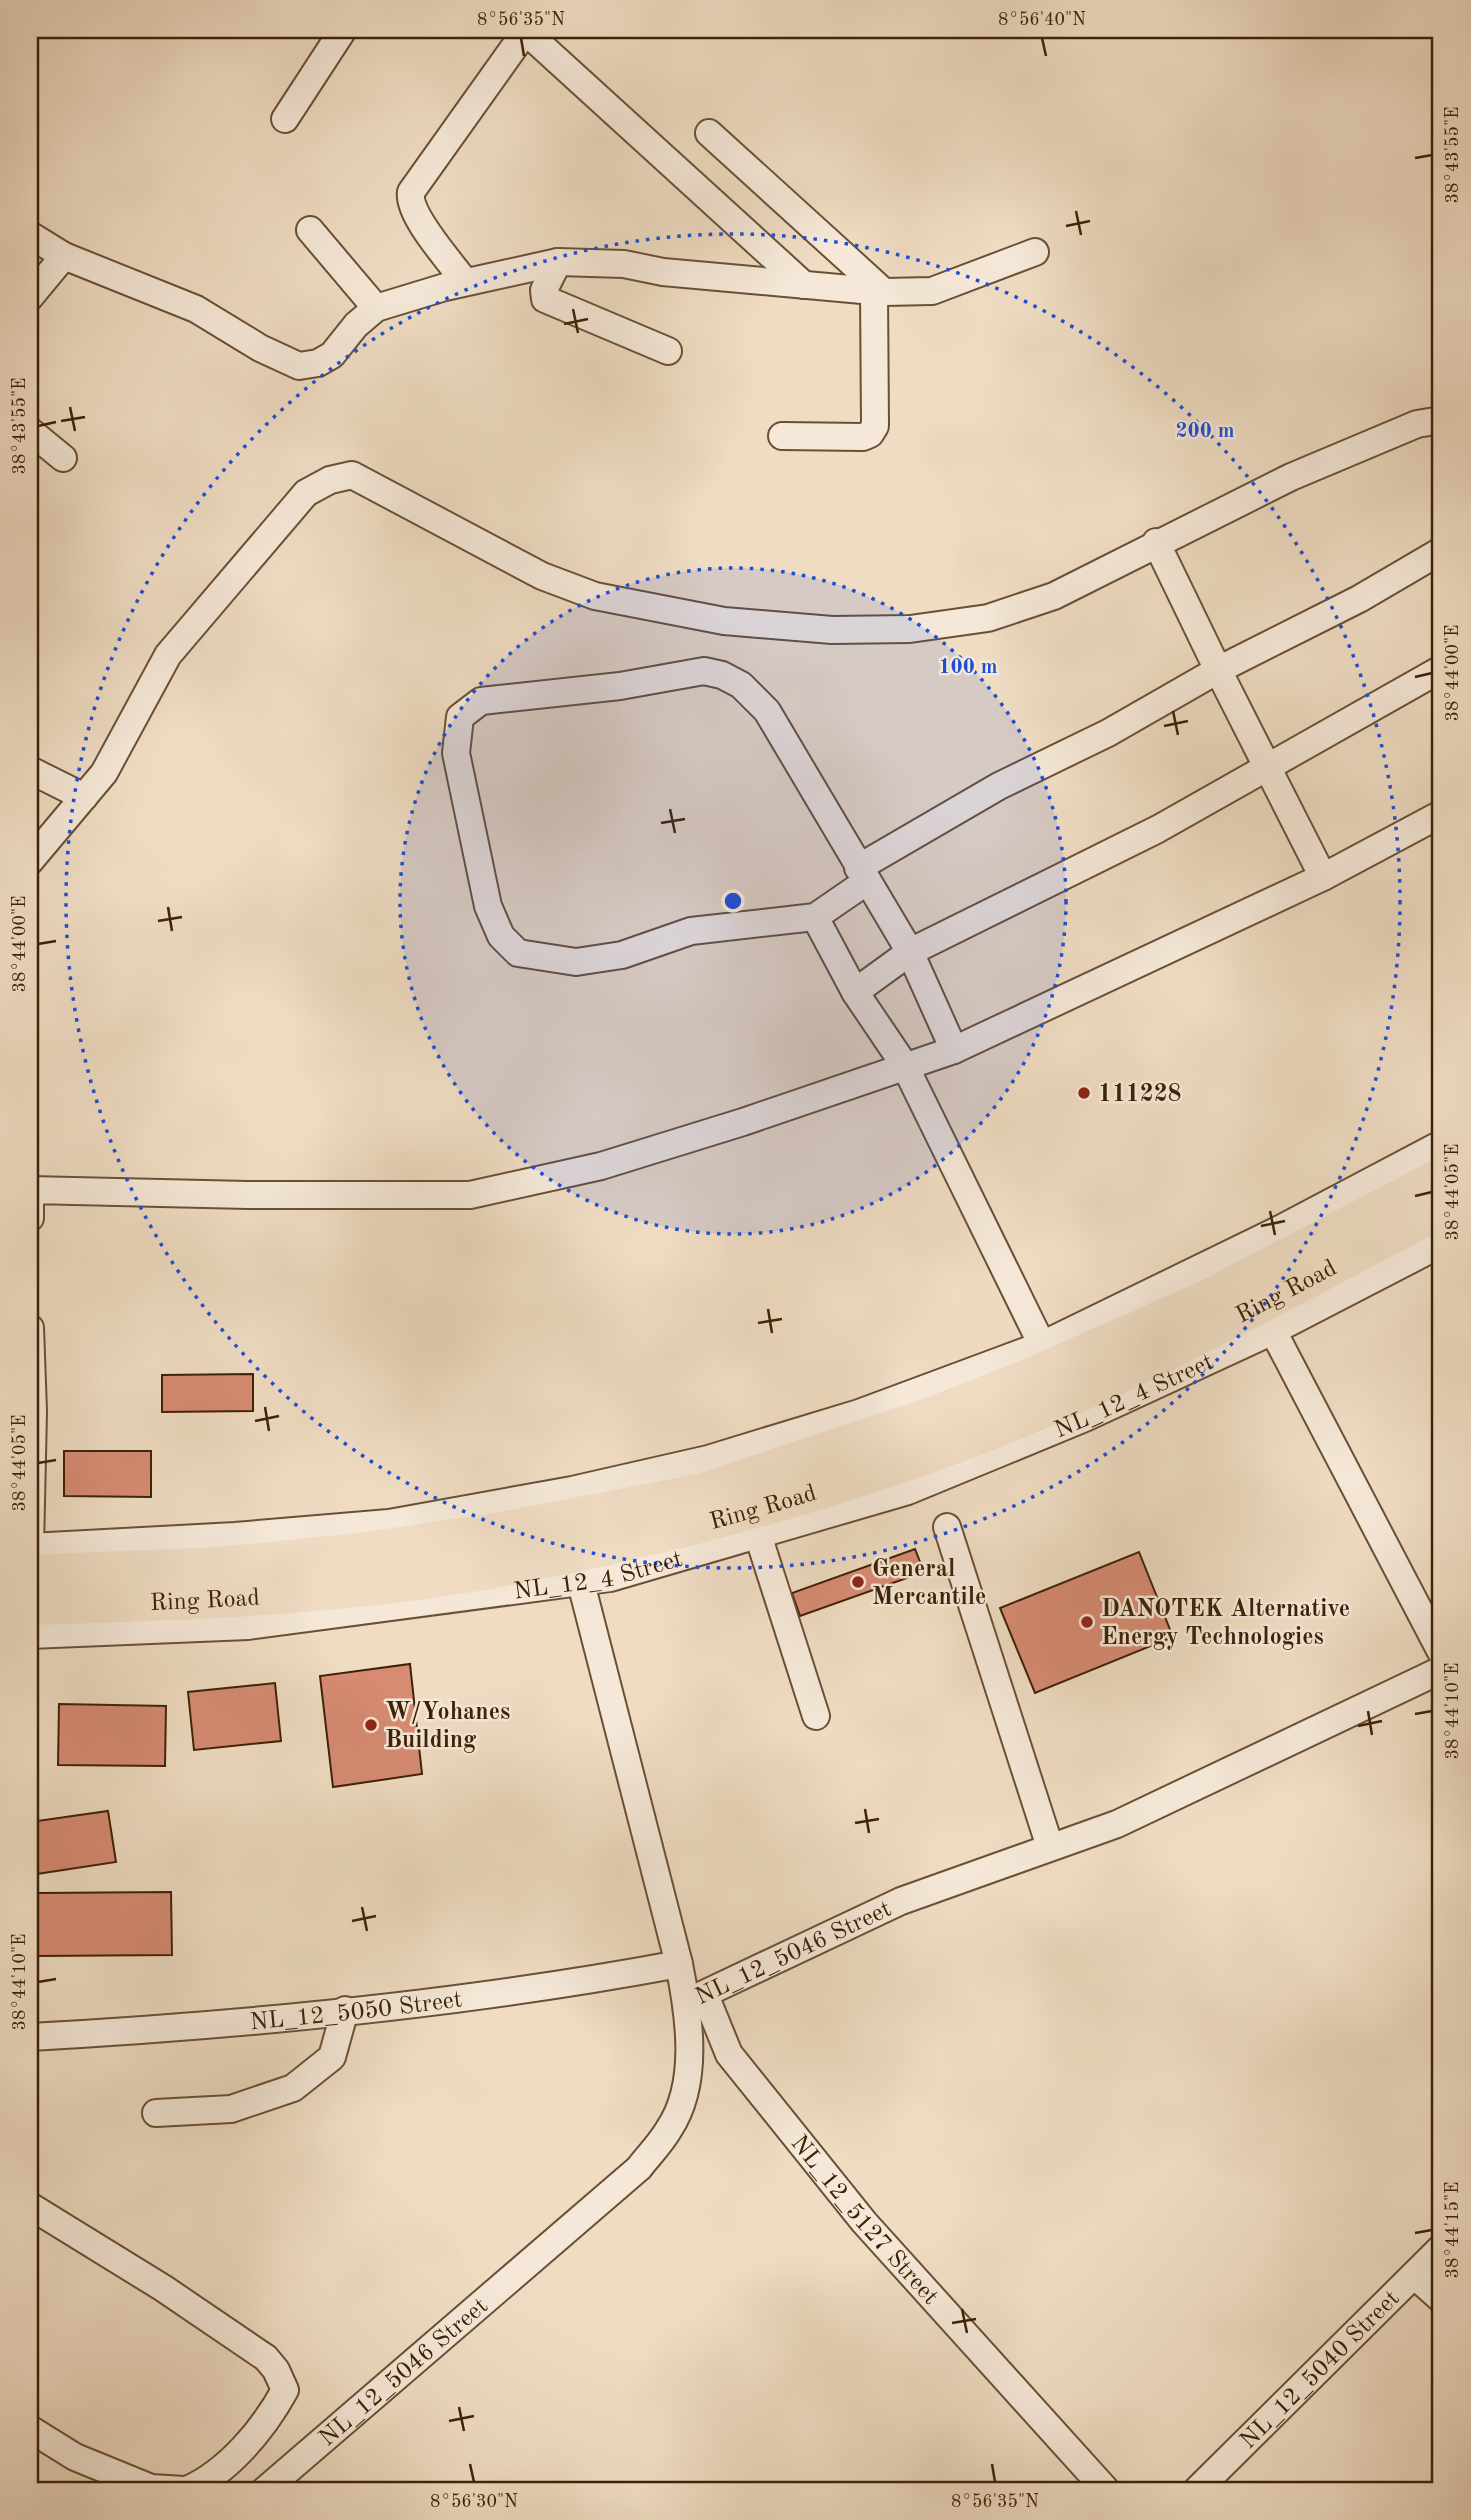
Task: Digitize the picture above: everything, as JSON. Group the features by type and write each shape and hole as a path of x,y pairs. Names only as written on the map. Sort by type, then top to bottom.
{"highway":[{"name":"Ring Road","path":"30,1574 220,1566 359,1552 490,1533 700,1493 940,1413 1035,1375 1209,1298 1441,1177"},
{"name":"Ring Road","path":"30,1606 220,1600 387,1584 521,1564 674,1532 924,1456 1081,1391 1215,1329 1441,1209"}],"street":[{"path":"285,119 343,30"},
{"path":"465,282 417,216 410,200 411,192 524,31 804,285"},
{"path":"709,133 879,291 875,426 870,434 863,437 782,436"},
{"path":"310,230 376,307"},
{"path":"30,235 64,257 196,309 260,348 299,366 318,363 332,355 356,325 376,307 465,282 558,262 624,264 663,272 879,291 932,291 1035,252"},
{"path":"30,297 64,257"},
{"path":"558,262 544,290 545,299 668,351"},
{"path":"30,860 104,773 168,655 306,493 330,480 352,475 542,576 595,596 724,621 832,630 910,629 988,618 1054,596 1156,542 1291,477 1418,424 1441,420"},
{"path":"30,431 63,458"},
{"path":"1156,542 1323,877"},
{"path":"954,1050 910,952 862,875 767,711 741,685 722,675 704,671 620,686 481,701 460,717 456,753 488,906 501,936 518,953 576,962 622,955 691,931 815,917 862,875 999,786 1108,733 1218,670 1359,599 1441,551"},
{"path":"855,992 910,952 1157,829 1441,669"},
{"path":"30,769 84,797"},
{"path":"30,1218 30,1189 248,1195 470,1195 601,1166 954,1050 1323,877 1441,814"},
{"path":"815,917 855,992 905,1066 1042,1345"},
{"path":"30,1328 33,1412 30,1547 234,1536 389,1523 572,1490 708,1459 859,1413 1042,1345 1280,1229 1441,1144"},
{"name":"NL_12_4 Street","path":"30,1635 248,1626 610,1578 908,1491 1085,1418 1273,1331 1441,1244"},
{"path":"1273,1331 1441,1652"},
{"path":"947,1527 1050,1847"},
{"path":"758,1535 816,1716"},
{"path":"581,1583 679,1964 696,1999"},
{"name":"NL_12_5046 Street","path":"265,2490 639,2168 671,2128 683,2096 696,1999 901,1901 1117,1824 1441,1670"},
{"name":"NL_12_5050 Street","path":"30,2037 161,2030 552,1988 679,1964"},
{"name":"NL_12_5127 Street","path":"696,1999 729,2054 856,2211 1106,2490"},
{"path":"156,2113 231,2109 293,2088 332,2057 345,2010"},
{"path":"30,2206 163,2288 266,2358 276,2370 285,2390 276,2406 223,2470 186,2490 151,2488 75,2456 30,2429"},
{"name":"NL_12_5040 Street","path":"1197,2490 1441,2248"},
{"path":"1414,2275 1441,2300"}],"building":[{"path":"253,1374 253,1411 162,1412 162,1375"},
{"path":"64,1451 151,1451 151,1497 64,1496"},
{"name":"General Mercantile","path":"915,1549 924,1572 800,1616 792,1593"},
{"name":"DANOTEK Alternative Energy Technologies","path":"1139,1552 1173,1637 1035,1693 1000,1608"},
{"name":"W/Yohanes Building","path":"410,1664 422,1774 333,1787 320,1676"},
{"path":"275,1683 281,1741 194,1750 188,1692"},
{"path":"59,1704 166,1706 165,1766 58,1765"},
{"path":"108,1811 116,1862 30,1875 30,1822"},
{"path":"171,1892 172,1955 37,1956 36,1893"}],"place":[{"name":"111228","path":"1084,1093"},
{"name":"General Mercantile","path":"858,1582"},
{"name":"DANOTEK Alternative Energy Technologies","path":"1087,1622"},
{"name":"W/Yohanes Building","path":"371,1725"}]}
